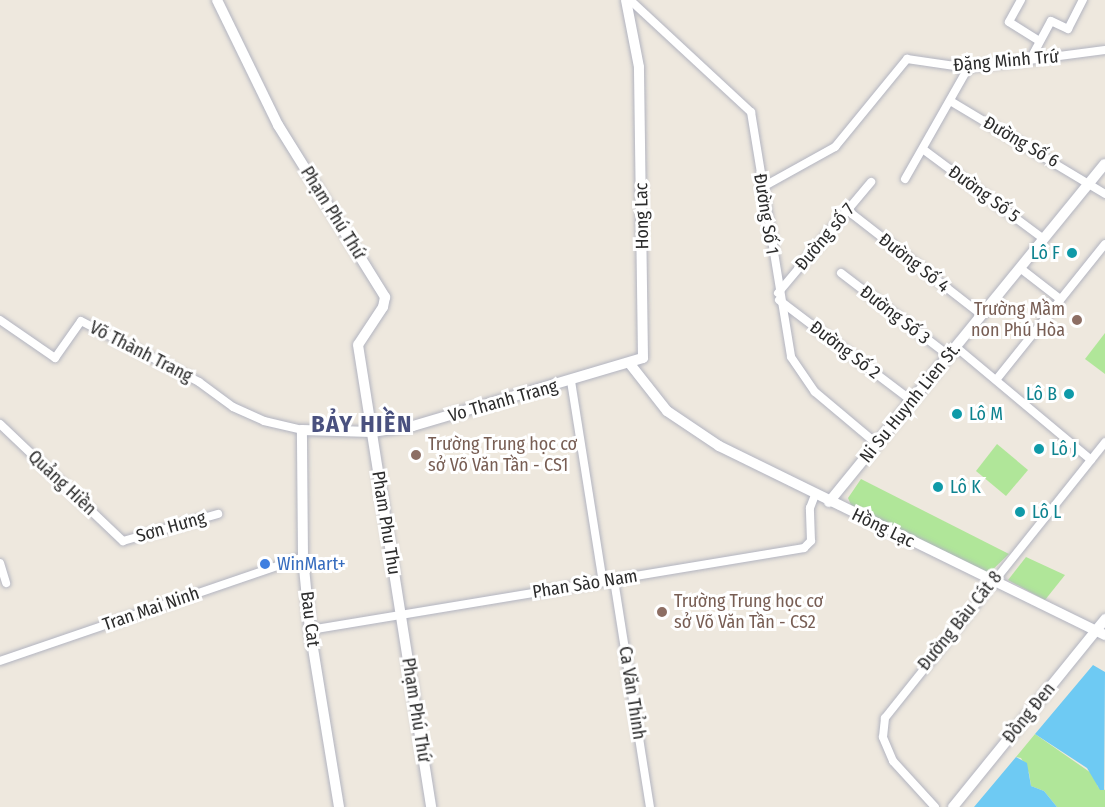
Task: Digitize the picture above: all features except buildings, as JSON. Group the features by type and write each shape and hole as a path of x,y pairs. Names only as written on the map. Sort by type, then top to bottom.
{"street":[{"name":"Phạm Phú Thứ","path":"217,0 278,125 384,294 383,307 358,345 372,432"},
{"name":"Đường Số 1","path":"628,0 749,108 757,127 761,188 787,345 800,374 877,444"},
{"name":"Hong Lac","path":"628,0 627,16 638,50 645,352 642,359 630,364"},
{"path":"1021,0 1009,22 1040,41"},
{"path":"1030,60 1051,21 1068,28 1083,0"},
{"name":"Đặng Minh Trứ","path":"761,188 835,147 907,59 968,68 1105,50"},
{"path":"905,179 952,102 968,68"},
{"name":"Đường Số 6","path":"952,102 1090,182 1105,194"},
{"name":"Đường Số 5","path":"924,150 1044,238"},
{"name":"Ni Su Huynh Lien St.","path":"829,502 1105,164"},
{"name":"Đường số 7","path":"779,296 871,182"},
{"name":"Đường Số 4","path":"847,210 982,315"},
{"path":"996,380 1105,244"},
{"path":"1020,268 1060,299"},
{"name":"Đường Số 3","path":"841,273 996,380 1091,460"},
{"name":"Đường Số 2","path":"779,296 912,401"},
{"name":"Võ Thành Trang","path":"0,320 56,358 81,321 199,382 233,407 264,421 302,430"},
{"name":"Vo Thanh Trang","path":"302,430 372,432 430,422 630,364"},
{"path":"630,364 657,400 682,423 815,495"},
{"path":"571,381 603,582"},
{"name":"Quảng Hiền","path":"0,424 123,541"},
{"name":"Bau Cat","path":"302,430 303,557 310,630 339,807"},
{"name":"Pham Phu Thu","path":"372,432 400,614"},
{"name":"Đường Bàu Cát 8","path":"935,807 893,761 883,737 883,722 895,701 1105,442"},
{"name":"Hồng Lạc","path":"815,495 1100,633"},
{"name":"Phan Sào Nam","path":"310,630 804,548 811,541 810,508 815,495"},
{"name":"Sơn Hưng","path":"123,541 218,514"},
{"name":"Tran Mai Ninh","path":"0,661 303,557"},
{"path":"0,564 6,583"},
{"name":"Ca Văn Thỉnh","path":"614,580 650,807"},
{"name":"Phạm Phú Thứ","path":"400,614 431,807"},
{"name":"Đồng Đen","path":"953,807 1100,633 1105,619"}],"green space":[{"path":"1105,333 1105,374 1085,359"},
{"path":"997,444 1028,470 1006,496 976,471"},
{"path":"861,479 1009,554 988,574 851,505 848,498"},
{"path":"1026,557 1065,575 1045,600 1008,580"},
{"path":"1035,734 1094,775 1098,787 1105,790 1105,807 1057,807 1044,791 1031,786 1029,773 1021,758 1016,757"}],"water":[{"path":"1093,665 1105,672 1104,790 1100,790 1087,768 1035,734"},
{"path":"1016,757 1027,763 1031,786 1044,791 1057,807 974,807"}],"place":[{"name":"Lô F","path":"1072,253"},
{"name":"Trường Mầm non Phú Hòa","path":"1077,320"},
{"name":"Lô B","path":"1069,394"},
{"name":"Lô M","path":"957,414"},
{"name":"Lô J","path":"1039,449"},
{"name":"Trường Trung học cơ sở Võ Văn Tần - CS1","path":"416,455"},
{"name":"Lô K","path":"938,487"},
{"name":"Lô L","path":"1020,512"},
{"name":"WinMart+","path":"265,564"},
{"name":"Trường Trung học cơ sở Võ Văn Tần - CS2","path":"662,612"}],"district":[{"name":"BẢY HIỀN","path":"362,425"}]}
